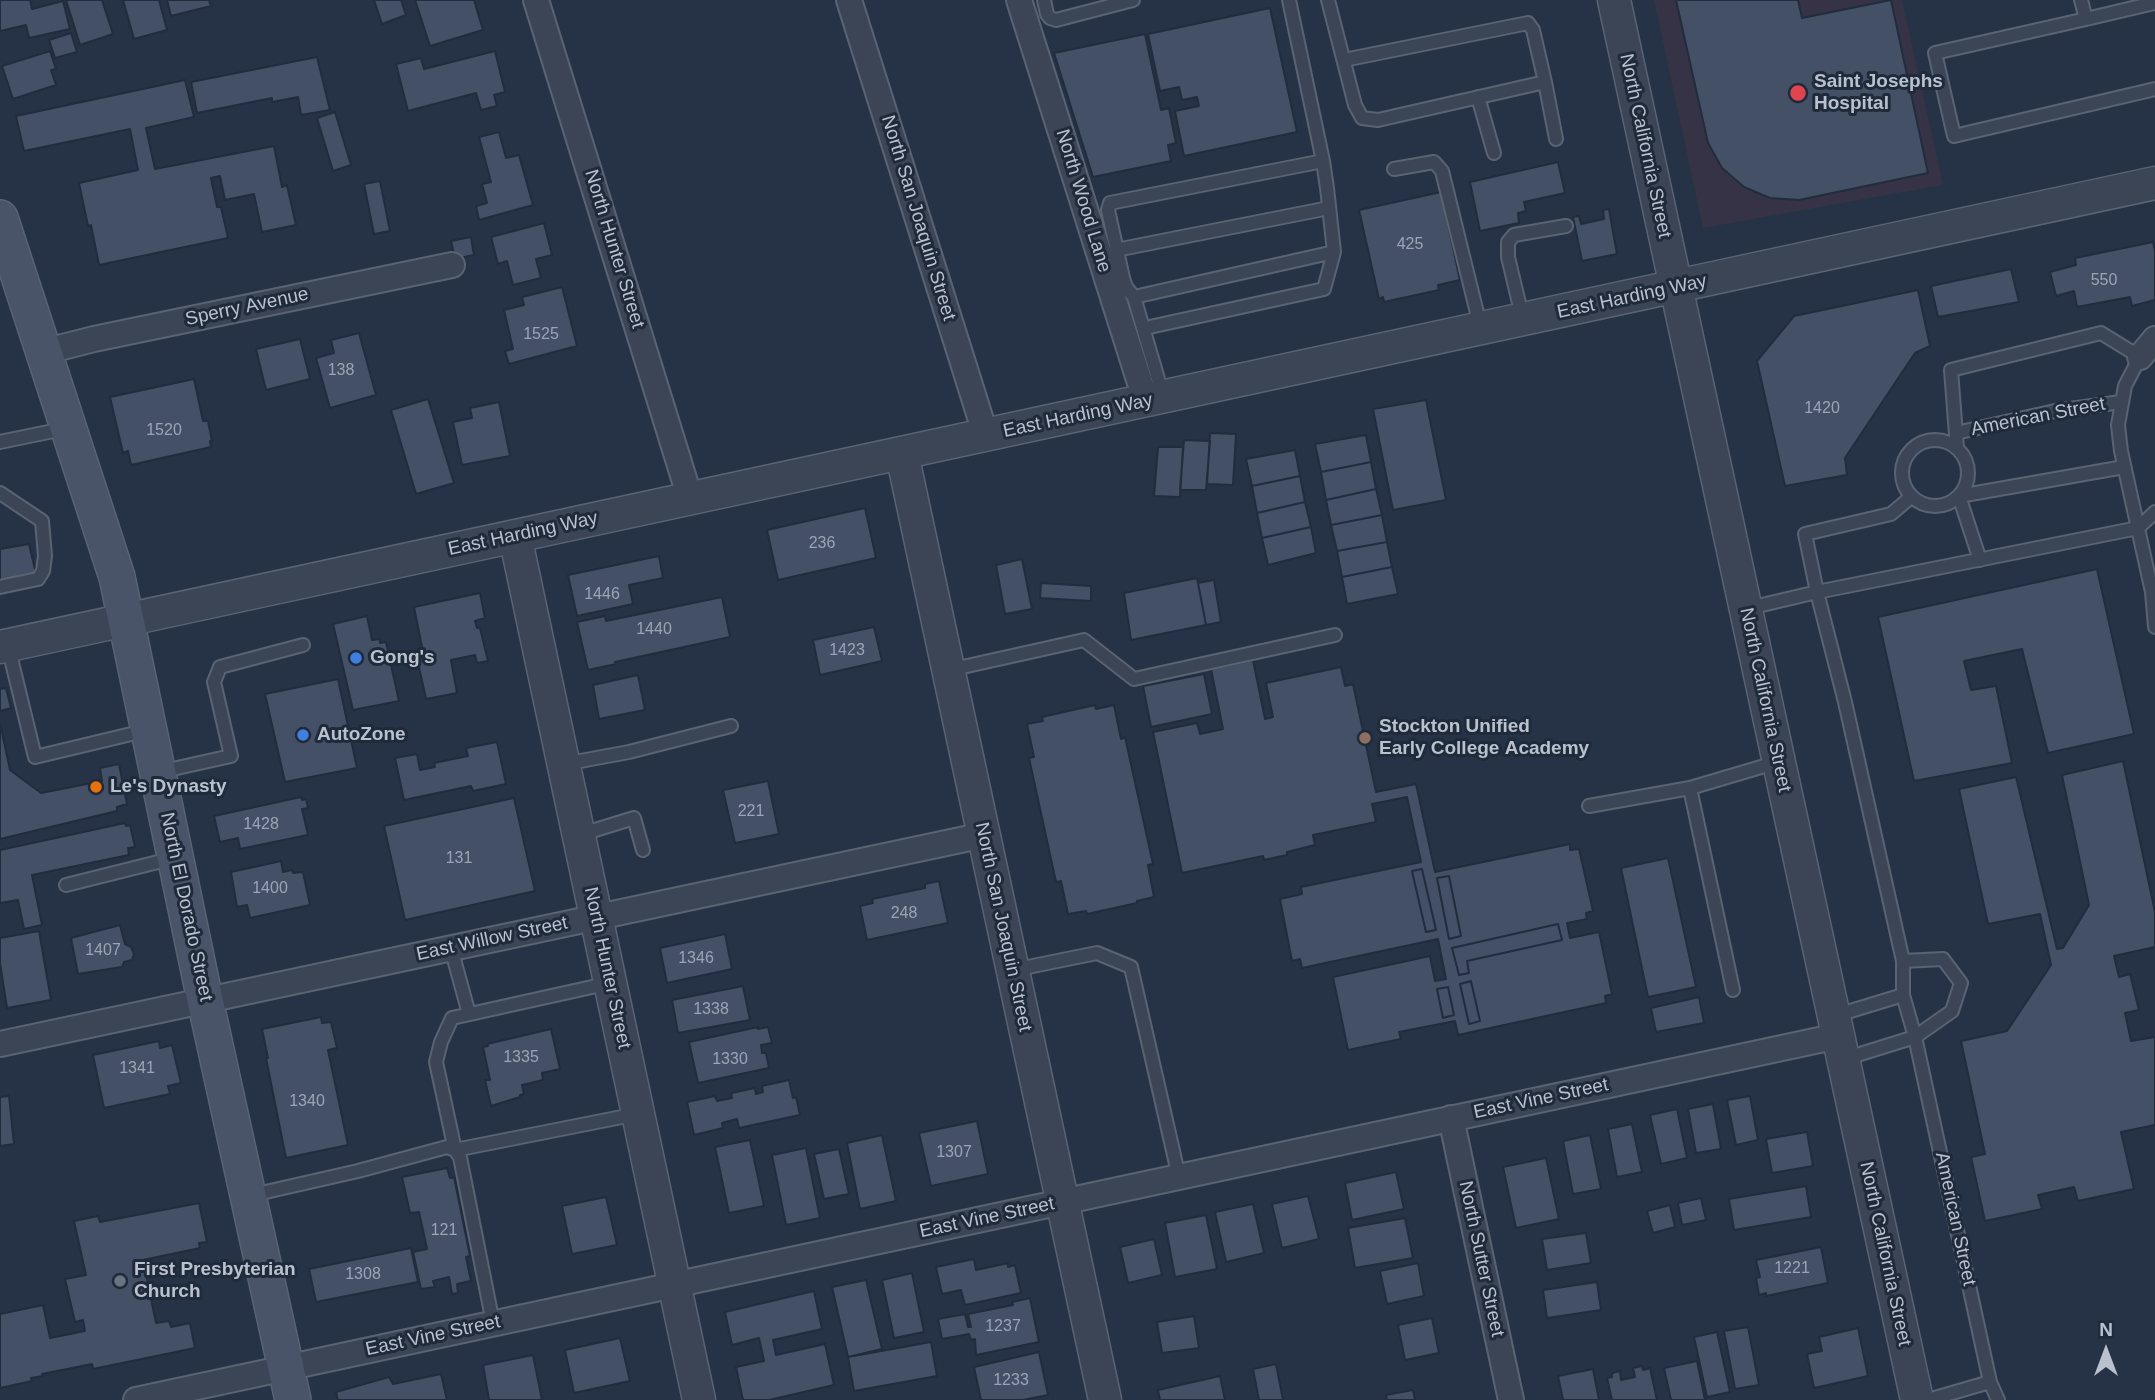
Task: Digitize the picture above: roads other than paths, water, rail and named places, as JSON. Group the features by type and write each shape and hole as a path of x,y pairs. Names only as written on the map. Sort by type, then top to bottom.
{"main road":[{"name":"North El Dorado Street","path":"3,238 117,577 205,1000 290,1384"}],"street":[{"name":"North Hunter Street","path":"536,0 690,498"},
{"name":"North San Joaquin Street","path":"849,0 986,436"},
{"name":"North Wood Lane","path":"1019,0 1155,400"},
{"name":"North California Street","path":"1614,0 1917,1400"},
{"name":"East Harding Way","path":"4,647 2155,183"},
{"name":"Sperry Avenue","path":"43,352 94,339 452,265"},
{"name":"North San Joaquin Street","path":"902,454 1105,1400"},
{"name":"North Hunter Street","path":"515,536 699,1400"},
{"name":"East Willow Street","path":"0,1044 984,835"},
{"name":"East Vine Street","path":"136,1400 290,1384 493,1324 1839,1037"},
{"name":"North Sutter Street","path":"1451,1118 1511,1400"}],"lane":[{"path":"1044,0 1047,14 1056,20 1133,0"},
{"path":"1144,328 1324,289 1334,252 1329,208 1323,161 1289,0"},
{"path":"1328,0 1354,105 1362,118 1378,120 1545,82"},
{"path":"2081,0 2086,19"},
{"path":"2154,4 1936,53 1954,135 2155,89"},
{"path":"1343,60 1528,23 1533,30 1556,138"},
{"path":"1478,97 1494,153"},
{"path":"1155,400 1144,328 1134,297 1123,278 1108,210 1110,203 1323,161"},
{"path":"1394,169 1434,162 1442,171 1481,329"},
{"path":"1116,250 1329,208"},
{"path":"1523,320 1507,249 1508,242 1514,235 1566,226"},
{"path":"1134,297 1334,252"},
{"path":"1957,448 1951,370 2101,333 2148,348"},
{"name":"American Street","path":"2148,348 2125,386 2118,425 2124,467 2152,592 2154,622"},
{"name":"American Street","path":"1956,433 2055,411 2121,402"},
{"path":"0,442 68,427"},
{"path":"1936,439 1957,448 1964,456 1968,477 1959,496 1940,506 1919,503 1905,488 1901,478 1906,455 1924,441 1936,439"},
{"path":"1959,496 2124,467"},
{"path":"0,493 42,521 45,556 43,571 38,579 0,587"},
{"name":"American Street","path":"1911,496 1891,514 1805,534 1903,961 1903,995 1915,1037 1990,1382 1998,1400"},
{"path":"1959,496 1980,560"},
{"path":"1745,609 1817,592 2138,528 2155,512"},
{"path":"948,670 1084,640 1133,679 1335,635"},
{"path":"158,772 231,756 214,682 220,667 303,645"},
{"path":"4,647 35,757 149,730"},
{"path":"564,764 629,752 731,726"},
{"path":"1589,806 1690,789 1779,761"},
{"path":"1690,789 1732,990"},
{"path":"579,835 634,818 643,850"},
{"path":"66,885 176,858"},
{"path":"451,948 469,1014"},
{"path":"1013,970 1097,953 1131,967 1179,1177"},
{"path":"1839,1037 1915,1037 1952,1011 1961,983 1944,959 1903,961"},
{"path":"493,1324 460,1157 455,1150 436,1062 441,1042 452,1018 610,983"},
{"path":"1839,1037 1903,995"},
{"path":"248,1196 358,1171 436,1149 447,1147 455,1150 638,1114"},
{"path":"1928,1400 1990,1382"}],"place":[{"name":"Saint Josephs Hospital","path":"1798,93"},
{"name":"Gong's","path":"356,658"},
{"name":"AutoZone","path":"303,735"},
{"name":"Stockton Unified Early College Academy","path":"1365,738"},
{"name":"Le's Dynasty","path":"96,787"},
{"name":"First Presbyterian Church","path":"120,1281"}]}
